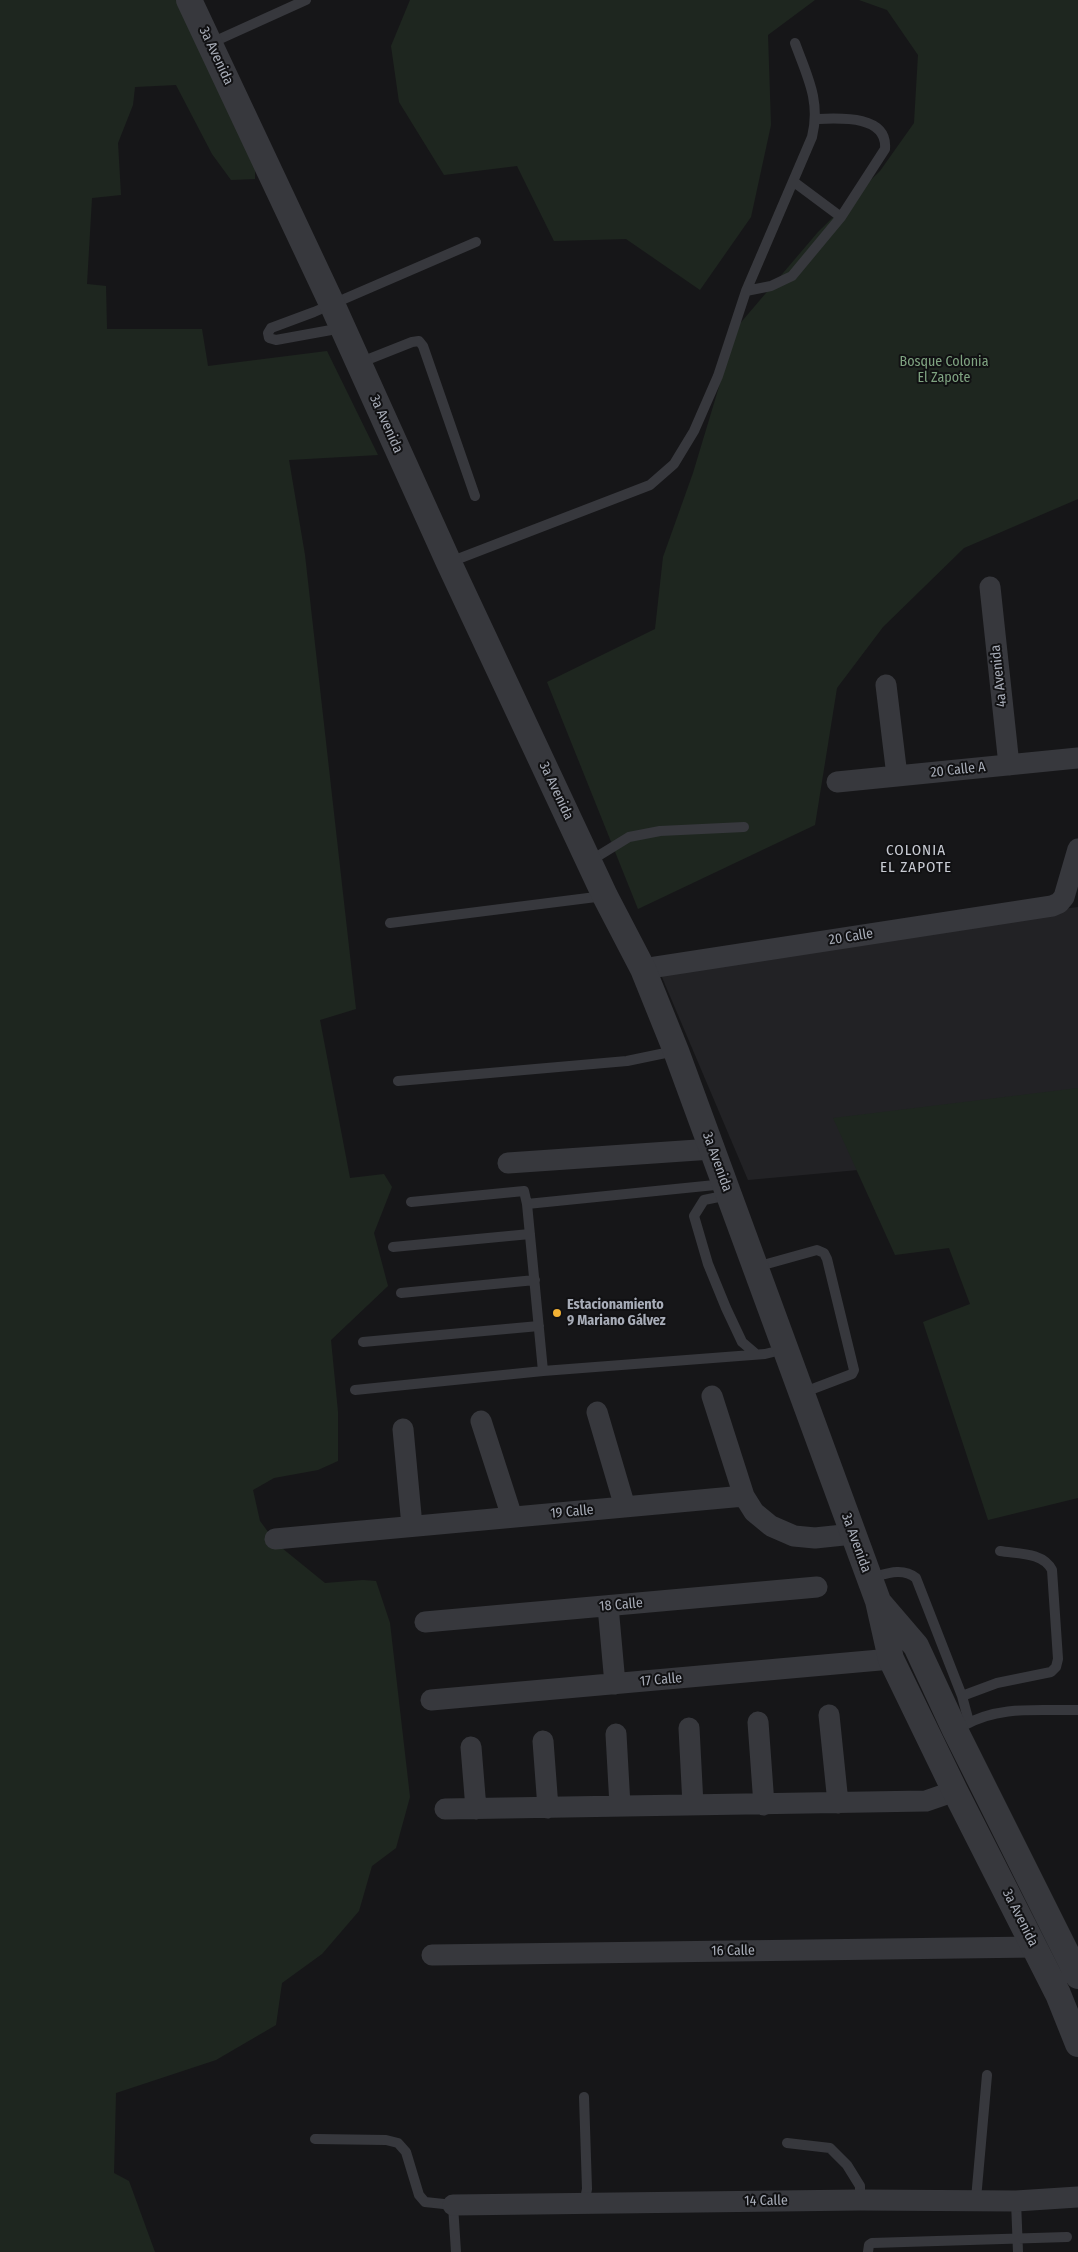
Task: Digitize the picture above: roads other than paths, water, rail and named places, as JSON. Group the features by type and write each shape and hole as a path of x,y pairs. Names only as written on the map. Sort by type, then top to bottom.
{"street":[{"name":"3a Avenida","path":"189,0 332,304 449,563 605,896 643,969 676,1051 853,1534 873,1590 891,1659 955,1792 1058,1994 1078,2044"},
{"name":"4a Avenida","path":"990,587 1009,765"},
{"path":"886,685 897,776"},
{"name":"20 Calle A","path":"838,782 1078,758"},
{"name":"20 Calle","path":"643,969 1059,903 1064,897 1078,849"},
{"path":"508,1163 712,1149"},
{"path":"712,1396 744,1496 754,1512 771,1526 786,1533 815,1538 853,1534"},
{"path":"597,1412 625,1507"},
{"path":"481,1421 512,1517"},
{"path":"403,1429 412,1526"},
{"name":"19 Calle","path":"275,1539 744,1496"},
{"name":"18 Calle","path":"426,1622 817,1588"},
{"name":"3a Avenida","path":"873,1590 916,1646 962,1726 1078,1976"},
{"path":"608,1606 614,1684"},
{"name":"17 Calle","path":"431,1700 891,1659"},
{"path":"830,1715 838,1803"},
{"path":"758,1722 764,1805"},
{"path":"688,1728 693,1805"},
{"path":"616,1734 620,1806"},
{"path":"543,1741 548,1808"},
{"path":"471,1747 476,1809"},
{"path":"445,1809 926,1801 955,1792"},
{"name":"16 Calle","path":"432,1954 1034,1948"},
{"name":"14 Calle","path":"454,2205 976,2199 1016,2201 1078,2197"}],"lane":[{"path":"210,43 306,0"},
{"path":"449,563 650,485 674,464 694,431 718,376 746,292 812,137 817,119 812,88 794,43"},
{"path":"746,292 770,286 792,276 841,217 885,149 885,141 882,134 866,121 840,118 817,119"},
{"path":"794,182 841,217"},
{"path":"343,328 276,340 269,338 268,333 270,328 332,304 476,242"},
{"path":"358,363 412,342 419,342 423,346 475,496"},
{"path":"589,861 629,837 660,831 744,827"},
{"path":"390,923 605,896"},
{"path":"398,1081 627,1061 676,1051"},
{"path":"527,1204 727,1189"},
{"path":"727,1189 704,1200 694,1216 708,1264 726,1308 742,1342 756,1354"},
{"path":"411,1202 524,1191 527,1204 544,1371"},
{"path":"394,1247 530,1234"},
{"path":"755,1268 817,1250 824,1253 827,1259 854,1370 852,1374 801,1394"},
{"path":"401,1293 535,1280"},
{"path":"363,1342 539,1326"},
{"path":"355,1390 544,1371 756,1354 784,1349"},
{"path":"962,1696 997,1683 1051,1672 1056,1667 1058,1659 1052,1570 1048,1563 1040,1557 1000,1551"},
{"path":"873,1590 900,1571 909,1572 916,1578 962,1696 962,1726 1002,1711 1078,1710"},
{"path":"976,2199 987,2075"},
{"path":"584,2097 587,2189 584,2204"},
{"path":"315,2139 386,2140 398,2143 406,2152 419,2195 425,2202 454,2205 456,2252"},
{"path":"787,2143 830,2148 847,2164 860,2186 860,2200"},
{"path":"1016,2201 1018,2252"},
{"path":"868,2252 869,2245 872,2243 1067,2237"}],"place":[{"name":"Estacionamiento 9 Mariano Gálvez","path":"557,1313"}],"district":[{"name":"COLONIA EL ZAPOTE","path":"916,860"}],"park label":[{"name":"Bosque Colonia El Zapote","path":"944,370"}]}
